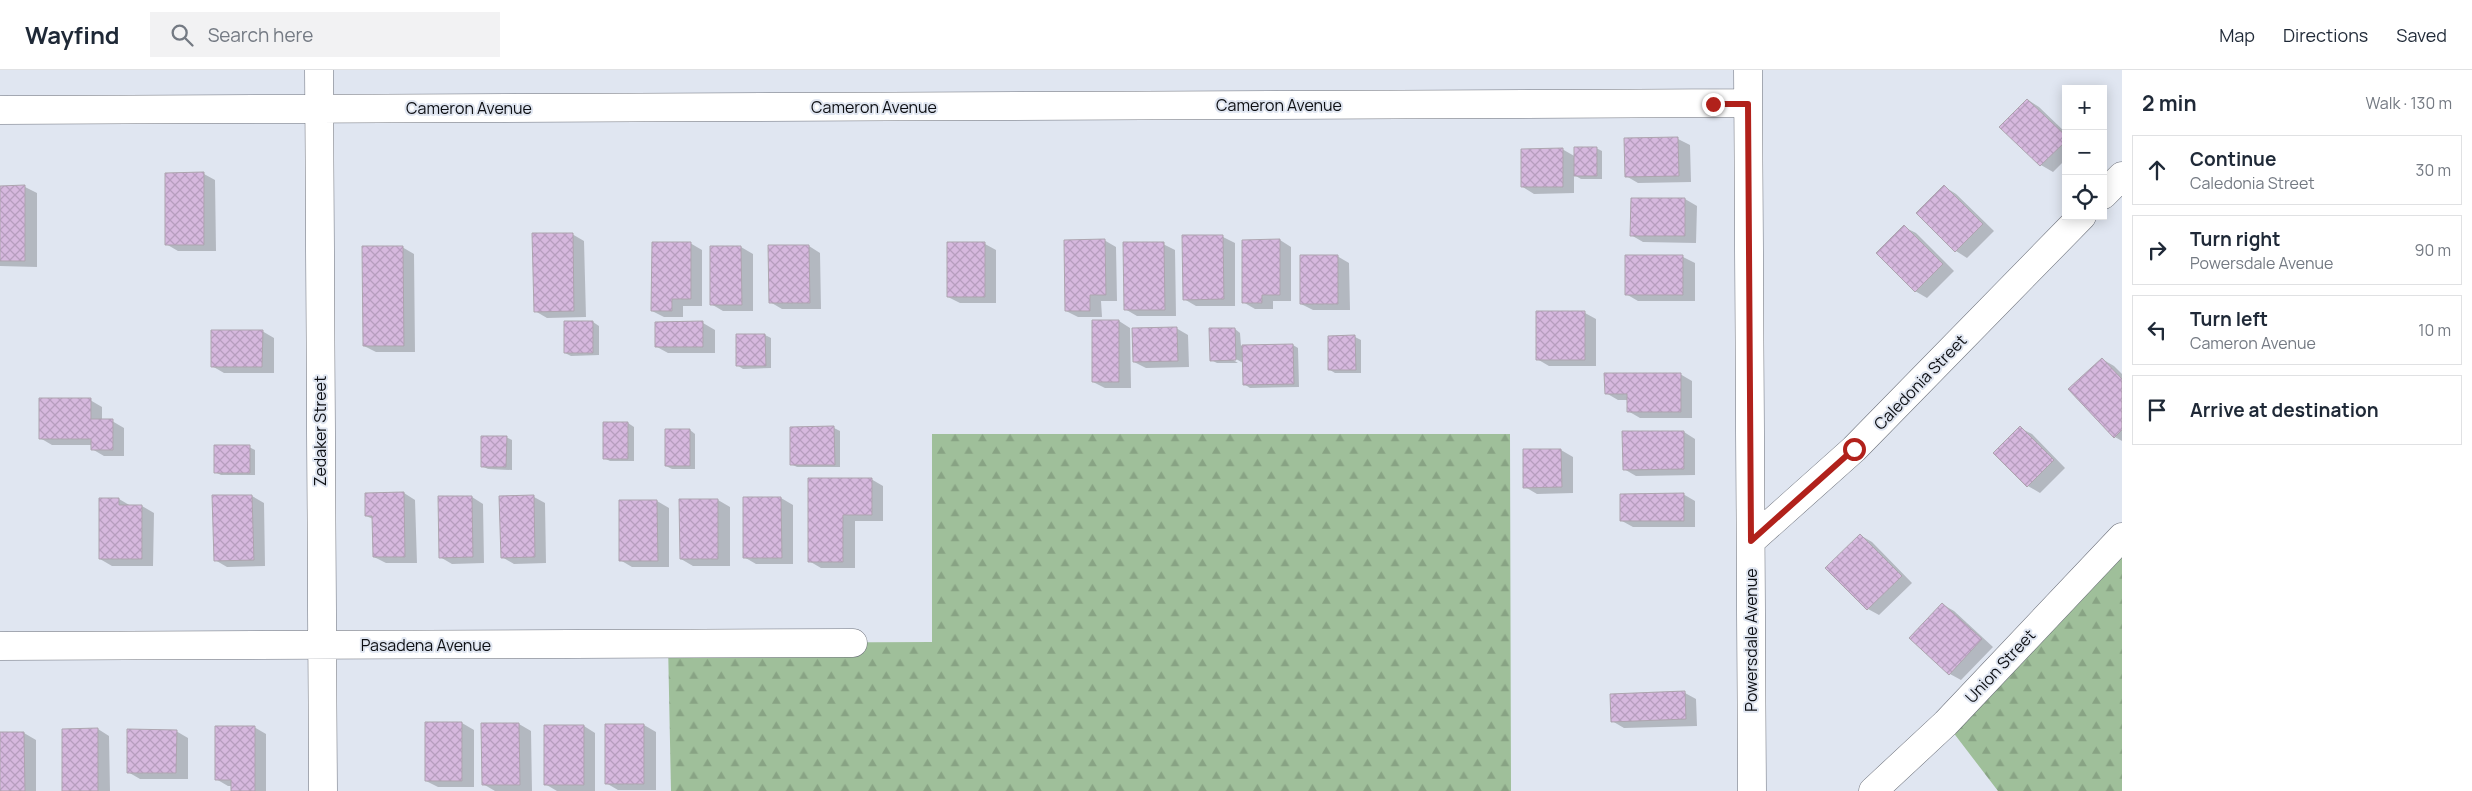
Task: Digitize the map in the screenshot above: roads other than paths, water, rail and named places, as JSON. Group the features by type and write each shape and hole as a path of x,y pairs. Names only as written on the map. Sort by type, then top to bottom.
{"street":[{"name":"Zedaker Street","path":"319,70 323,791"},
{"name":"Powersdale Avenue","path":"1748,70 1752,791"},
{"name":"Cameron Avenue","path":"0,110 1748,104"},
{"path":"2107,191 2122,176"},
{"name":"Caledonia Street","path":"1751,541 1854,449 2078,220"},
{"name":"Union Street","path":"1873,791 1946,723 2122,537"},
{"name":"Pasadena Avenue","path":"0,646 853,643"}]}
